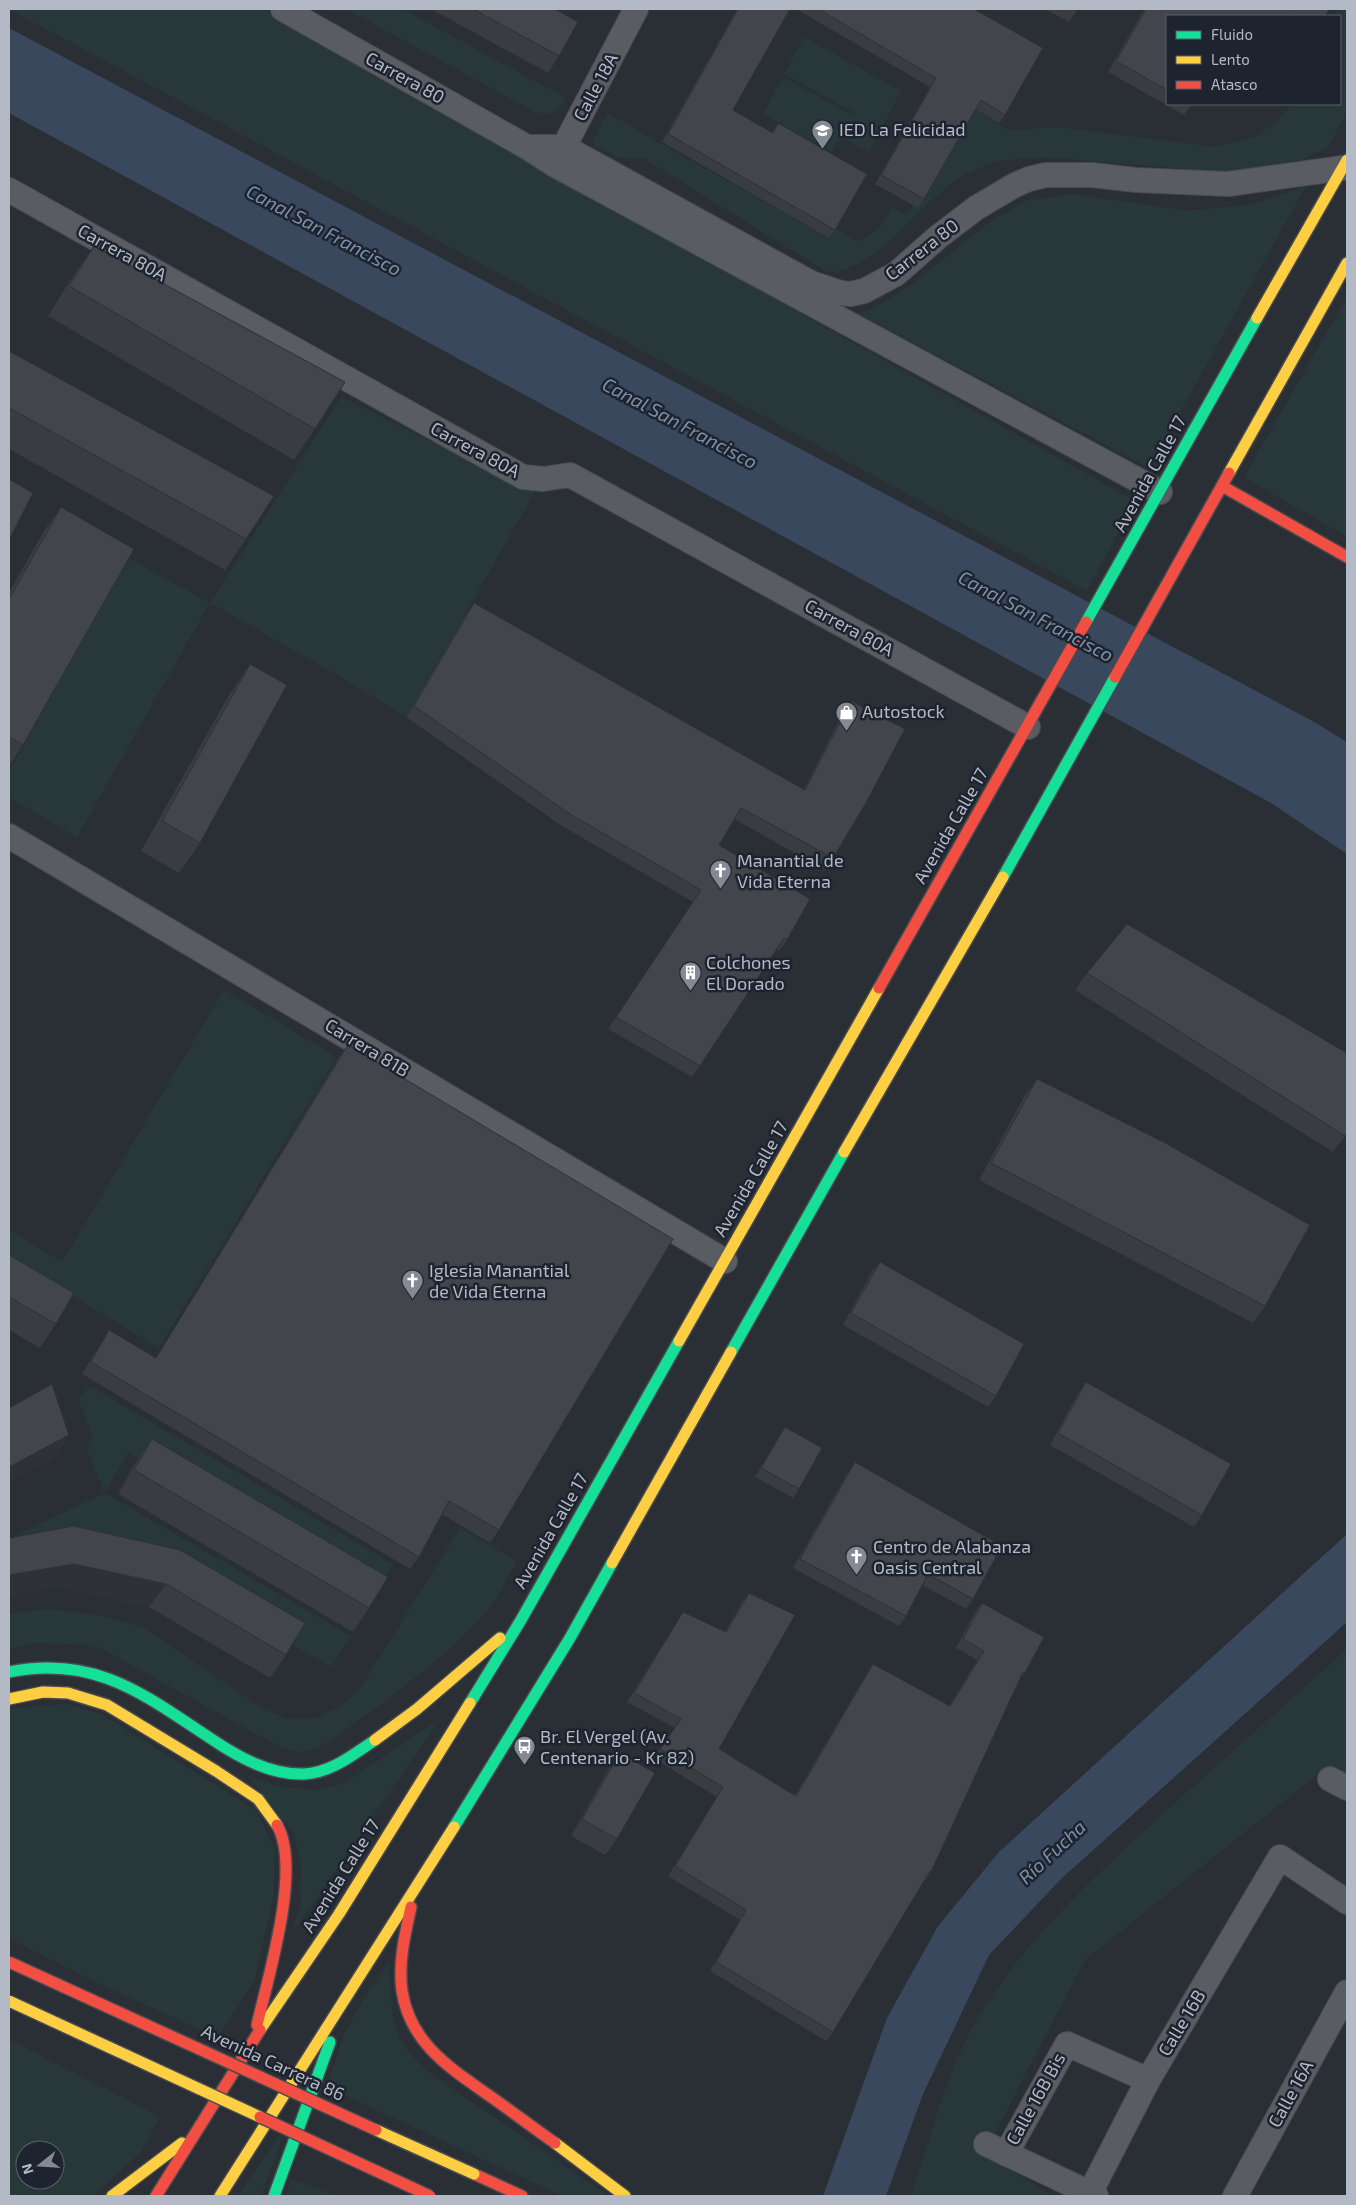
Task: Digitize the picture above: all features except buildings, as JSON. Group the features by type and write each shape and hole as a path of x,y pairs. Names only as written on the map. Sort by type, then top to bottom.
{"main road":[{"name":"Avenida Calle 17","path":"156,2196 253,2041 339,1914 520,1620 1040,706 1345,164"},
{"path":"220,2196 575,1629 1146,622 1347,263"},
{"path":"1222,486 1347,557"},
{"path":"9,1672 36,1667 57,1666 97,1674 144,1694 242,1758 273,1772 299,1775 333,1767 376,1740 426,1702 520,1620"},
{"path":"9,1699 43,1692 68,1692 107,1705 216,1770 258,1799 275,1820 282,1834 285,1848 286,1881 284,1903 253,2041"},
{"path":"416,1885 403,1937 400,1983 404,2004 419,2036 428,2049 442,2062 590,2168 625,2196"},
{"name":"Avenida Carrera 86","path":"9,1962 522,2196"},
{"path":"274,2196 349,1990"},
{"path":"9,2001 430,2196"},
{"path":"112,2196 195,2133"}],"street":[{"name":"Carrera 80","path":"283,9 527,147 559,156 825,289 851,294 864,291 896,274 938,237 976,208 1014,185 1029,179 1046,175 1092,175 1136,180 1228,184 1345,164"},
{"name":"Calle 18A","path":"559,156 636,9"},
{"name":"Carrera 80","path":"559,156 1160,492"},
{"name":"Carrera 80A","path":"9,190 523,477 543,480 570,475 1028,727"},
{"name":"Carrera 81B","path":"9,836 725,1261"},
{"name":"Calle 16B","path":"1093,2195 1148,2080 1280,1857 1347,1902"},
{"name":"Calle 16A","path":"1235,2196 1347,1992"},
{"name":"Calle 16B Bis","path":"1093,2195 996,2149 1067,2044 1148,2080"}],"shaded area":[{"path":"9,9 265,9 553,174 1135,501 1087,591"},
{"path":"346,9 402,9 566,98 553,112 545,114 535,112"},
{"path":"1338,9 1347,9 1347,112 1328,147 1305,159 1232,173 1045,157 996,162 968,173 951,184 882,247 864,260 846,269 827,272 643,158 620,158 592,144 607,113 829,238 835,228 858,242 880,227 893,207 906,215 913,205 918,208 975,109 1008,130 1059,127 1215,147 1254,137 1277,122 1290,105 1341,105 1341,15 1335,15"},
{"path":"804,37 901,91 869,153 841,136 832,152 763,114 783,77 852,115 853,112 784,74"},
{"path":"1306,186 1149,468 859,314 882,303 912,284 990,222 1028,200 1073,194 1188,211 1248,205"},
{"path":"1347,297 1347,537 1244,477"},
{"path":"341,397 535,492 406,717 346,680 210,603"},
{"path":"128,558 210,603 77,837 9,797 9,772"},
{"path":"224,990 337,1057 159,1348 9,1258 9,1230 62,1262"},
{"path":"90,1386 393,1564 375,1596 128,1452 105,1493 86,1448 93,1435 78,1399"},
{"path":"105,1493 351,1636 331,1667 156,1567 9,1538"},
{"path":"460,1528 517,1561 491,1607 443,1655 382,1704 322,1746 303,1752 285,1749 267,1740 95,1645 36,1643 9,1649 9,1614 51,1609 98,1615 144,1628 262,1708 287,1719 315,1718 342,1705 359,1690"},
{"path":"1347,1649 1347,1775 1335,1772 1327,1767 1085,1960 984,2154 1054,2196 911,2196 948,2083 966,2039 997,1988 1020,1959 1043,1931 1094,1878"},
{"path":"67,1704 101,1714 256,1810 275,1849 274,1894 255,1979 218,2038 91,1980 9,1938 9,1709"},
{"path":"440,1719 291,1935 300,1906 301,1865 294,1833 247,1775 281,1787 316,1790 343,1784"},
{"path":"389,1960 394,2020 402,2041 415,2059 427,2071 609,2196 562,2196 327,2087 344,2034 364,1998"},
{"path":"9,2039 160,2117 140,2153 92,2196 9,2196"},
{"path":"287,2125 261,2196 238,2196 241,2191"},
{"path":"291,2179 339,2196 286,2196"}],"water":[{"name":"Canal San Francisco","path":"9,28 1316,723 1347,742 1347,854 1271,803 9,113"},
{"name":"Río Fucha","path":"1347,1534 1347,1622 1061,1879 989,1955 923,2094 886,2196 823,2196 887,2018 938,1926 999,1852"}],"traffic: fast":[{"path":"1086,622 1257,318"},
{"path":"1003,877 1115,677"},
{"path":"731,1352 844,1152"},
{"path":"470,1703 521,1620 679,1341"},
{"path":"454,1827 570,1638 612,1563"},
{"path":"9,1672 40,1668 67,1669 93,1674 117,1682 140,1693 243,1758 255,1764 291,1774 314,1773 324,1770 342,1762 375,1740"},
{"path":"274,2196 330,2042"}],"traffic: slow":[{"path":"1257,318 1347,160"},
{"path":"1229,473 1347,263"},
{"path":"844,1152 1003,877"},
{"path":"679,1341 879,988"},
{"path":"612,1563 731,1352"},
{"path":"375,1740 417,1709 500,1638"},
{"path":"9,1699 43,1692 68,1693 107,1705 216,1771 258,1799 277,1825"},
{"path":"260,2030 339,1914 470,1703"},
{"path":"220,2196 454,1827"},
{"path":"9,2001 260,2117"},
{"path":"376,2130 474,2174"},
{"path":"112,2196 182,2143"},
{"path":"555,2143 625,2196"}],"traffic: jam":[{"path":"1115,677 1229,473"},
{"path":"1222,486 1347,557"},
{"path":"879,988 1086,622"},
{"path":"257,2025 275,1952 285,1895 286,1868 284,1844 277,1825"},
{"path":"411,1907 403,1949 401,1980 406,2009 413,2025 432,2051 445,2063 555,2143"},
{"path":"9,1962 376,2130"},
{"path":"156,2196 260,2030"},
{"path":"260,2117 430,2196"},
{"path":"474,2174 522,2196"}],"place":[{"name":"IED La Felicidad","path":"823,149"},
{"name":"Autostock","path":"846,731"},
{"name":"Manantial de Vida Eterna","path":"721,890"},
{"name":"Colchones El Dorado","path":"690,992"},
{"name":"Iglesia Manantial de Vida Eterna","path":"413,1300"},
{"name":"Centro de Alabanza Oasis Central","path":"857,1576"},
{"name":"Br. El Vergel (Av. Centenario - Kr 82)","path":"524,1766"}]}
